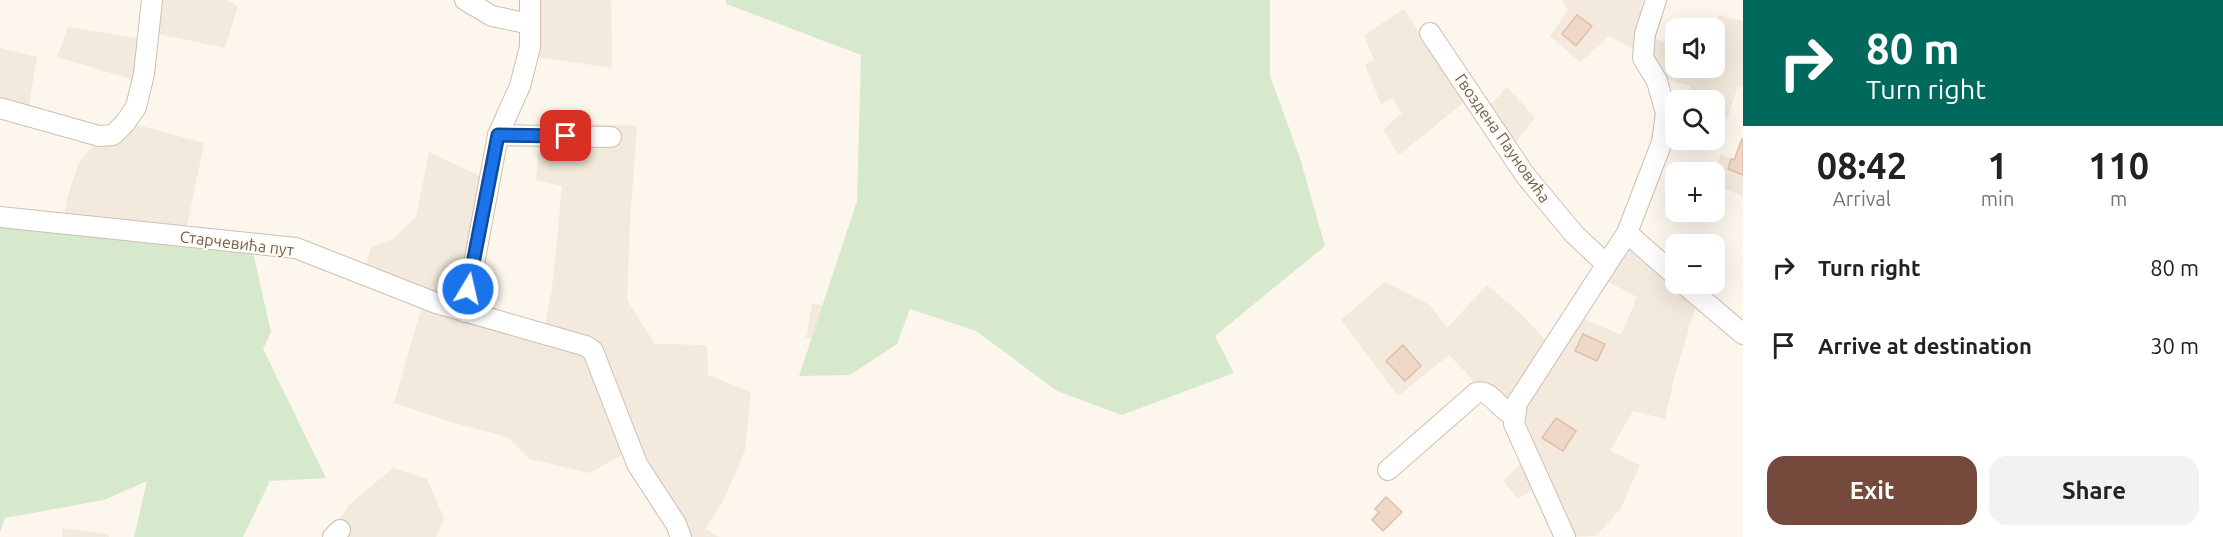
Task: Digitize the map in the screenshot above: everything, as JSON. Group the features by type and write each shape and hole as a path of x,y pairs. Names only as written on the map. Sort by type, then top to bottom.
{"street":[{"path":"0,108 99,136 113,135 136,107 144,74 153,0"},
{"path":"465,0 492,16 530,24"},
{"path":"465,312 498,135 520,86 530,47 530,0"},
{"path":"1565,537 1514,424 1517,403 1627,233 1662,141 1666,113 1657,81 1643,58 1645,34 1656,0"},
{"name":"Гвоздена Пауновића","path":"1430,33 1525,175 1574,234 1606,264"},
{"path":"498,135 611,137"},
{"name":"Старчевића пут","path":"0,217 296,248 436,303 586,346 593,351 637,464 676,524 681,537"},
{"path":"1627,233 1665,266"},
{"path":"1696,294 1743,334"},
{"path":"1388,470 1479,392 1489,394 1506,413 1515,416"}],"shaded area":[{"path":"149,0 226,0 238,6 225,48 144,31"},
{"path":"523,0 611,0 612,68 526,55"},
{"path":"1562,0 1644,0 1647,4 1633,49 1609,36 1580,62 1550,36 1568,10"},
{"path":"1404,9 1449,79 1479,117 1507,87 1535,118 1505,155 1463,103 1399,155 1383,130 1402,113 1392,98 1381,104 1365,65 1374,60 1364,35"},
{"path":"1719,15 1743,21 1743,88 1738,86 1727,119 1725,118 1725,90 1689,90 1690,86 1654,76 1646,38 1665,41 1665,78 1725,78 1725,18 1718,18"},
{"path":"68,27 143,39 138,81 57,57"},
{"path":"0,48 37,57 27,116 0,110"},
{"path":"123,121 204,143 184,240 63,221 68,195 78,165 94,143"},
{"path":"558,122 637,126 627,300 655,344 707,345 708,375 751,392 745,450 723,501 705,529 719,537 676,537 625,453 590,473 529,459 507,437 394,403 424,299 544,331 553,281 562,186 536,180 539,145 557,141"},
{"path":"429,152 484,178 460,307 363,275 371,247 393,239 416,217"},
{"path":"1721,154 1743,164 1743,196 1725,189 1725,162 1718,162"},
{"path":"1623,240 1665,277 1665,294 1684,294 1696,305 1675,375 1665,419 1633,411 1610,451 1640,465 1621,508 1596,536 1561,537 1538,486 1518,499 1503,481 1523,461 1499,413 1449,355 1398,396 1341,320 1385,282 1430,305 1447,328 1487,285 1520,313 1548,343 1573,314 1621,335 1637,297 1601,278"},
{"path":"812,304 836,306 836,342 806,338"},
{"path":"393,468 427,479 444,518 436,537 328,537 350,504"},
{"path":"63,528 109,534 109,537 62,537"}],"green space":[{"path":"726,0 1270,0 1270,76 1300,158 1325,246 1215,336 1234,373 1122,415 1057,391 976,331 910,309 897,344 850,375 799,376 857,201 861,55 726,4"},
{"path":"0,227 253,252 271,332 263,349 326,478 270,481 243,537 134,537 147,481 104,500 5,518 0,532"}],"building":[{"path":"1577,15 1592,26 1576,46 1562,34"},
{"path":"1743,140 1743,175 1728,169"},
{"path":"1583,334 1605,344 1597,361 1575,351"},
{"path":"1403,345 1421,366 1405,381 1386,361"},
{"path":"1556,418 1576,431 1563,451 1542,438"},
{"path":"1386,497 1402,512 1383,531 1372,520 1379,512 1375,509"}],"route":[{"path":"468,289 498,135 566,136"}]}
